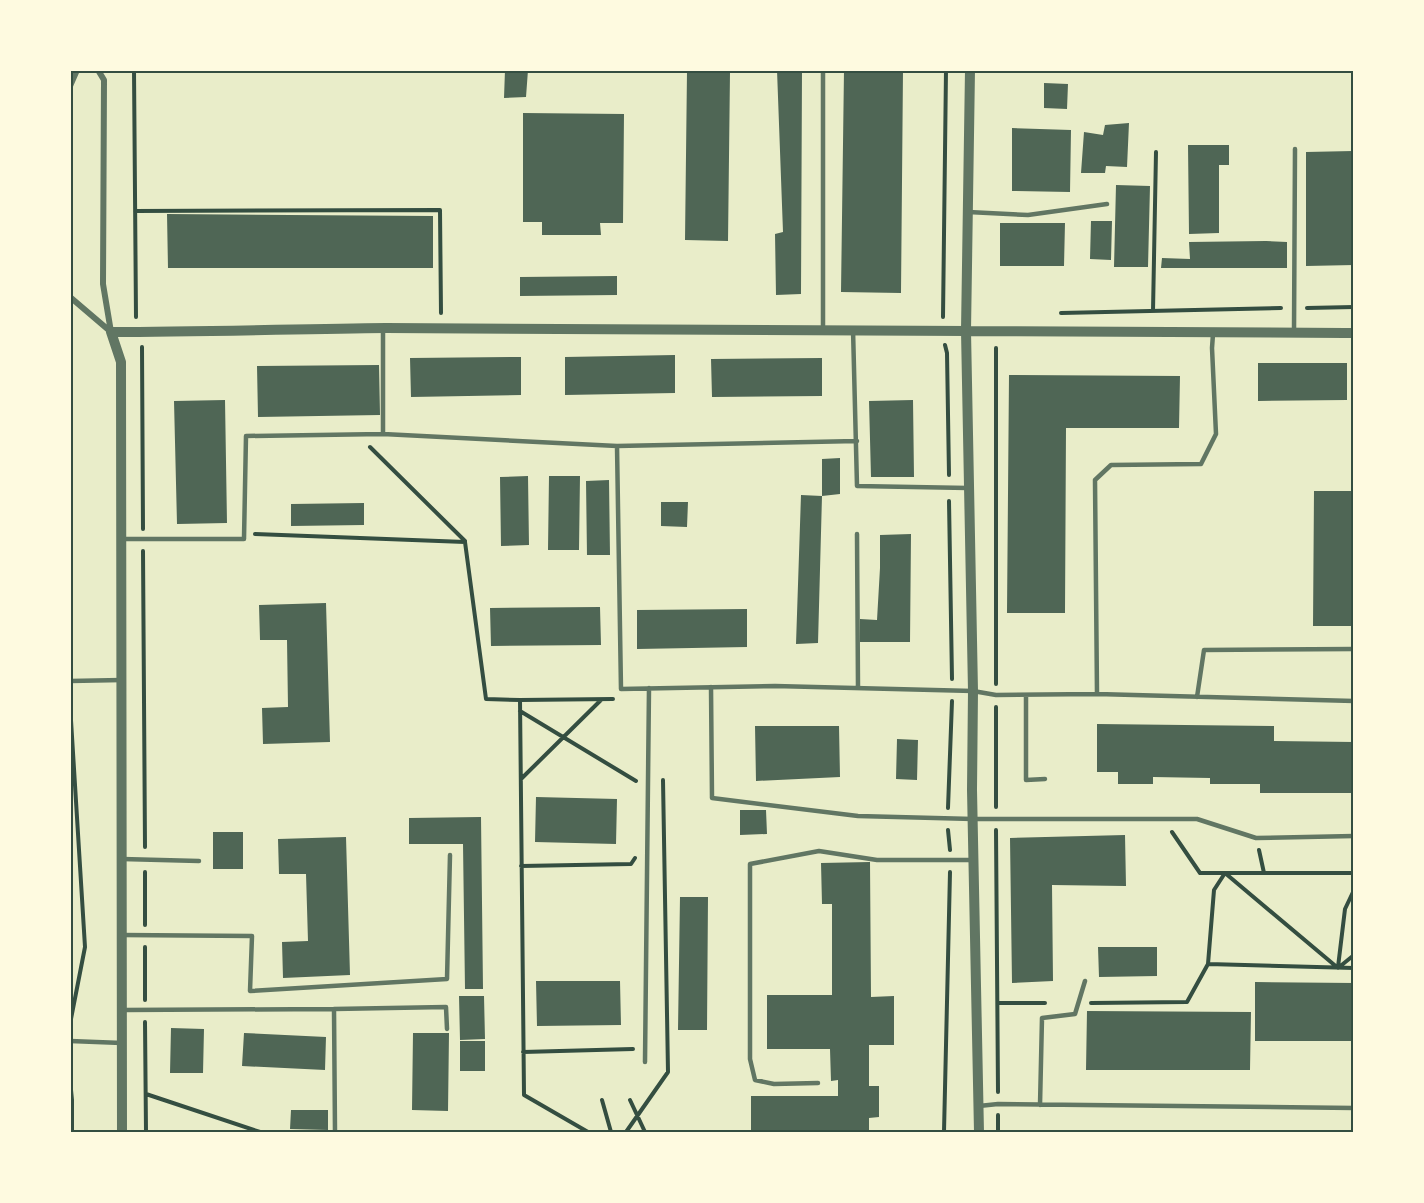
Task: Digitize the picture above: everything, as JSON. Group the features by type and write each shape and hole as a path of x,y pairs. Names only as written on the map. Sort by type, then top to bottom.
{"street":[{"path":"70,86 77,70"},
{"path":"98,70 104,80 103,284 111,332 121,362 122,1132"},
{"path":"970,70 966,331 979,1132"},
{"path":"70,297 111,332 383,328 1353,333"}],"lane":[{"path":"823,329 824,70"},
{"path":"1294,333 1296,149"},
{"path":"968,212 1028,215 1107,204"},
{"path":"383,328 383,434"},
{"path":"853,329 857,486 968,488"},
{"path":"1097,694 1095,480 1111,465 1201,464 1216,434 1213,333"},
{"path":"122,539 244,539 246,436 383,434 617,446 857,441"},
{"path":"617,446 621,689 775,686 952,690 996,695 1097,694 1353,701"},
{"path":"857,534 858,688"},
{"path":"1197,697 1204,650 1353,649"},
{"path":"70,681 122,680"},
{"path":"711,687 712,798 858,816 973,819 1197,819 1256,838 1353,836"},
{"path":"645,1062 649,688"},
{"path":"1026,695 1026,780 1045,779"},
{"path":"818,1083 774,1084 755,1080 750,1059 750,864 819,851 877,860 974,860"},
{"path":"122,935 252,936 250,991 447,979 450,855"},
{"path":"122,859 199,861"},
{"path":"1040,1104 1042,1018 1074,1014 1084,981"},
{"path":"122,1010 446,1007 447,1029"},
{"path":"334,1009 335,1132"},
{"path":"70,1041 122,1043"},
{"path":"979,1106 1040,1104 1353,1108"}],"path":[{"path":"134,70 136,332 142,347 146,1132"},
{"path":"944,312 946,70"},
{"path":"1153,311 1156,152"},
{"path":"135,211 440,210 441,314"},
{"path":"1052,313 1353,307"},
{"path":"944,1132 950,859 947,817 952,690 947,353 997,348 998,1132"},
{"path":"358,435 465,542 486,699 620,699"},
{"path":"244,534 465,542"},
{"path":"520,779 601,699"},
{"path":"520,700 524,1095 588,1132"},
{"path":"70,704 86,947 70,1024"},
{"path":"520,711 637,781 637,769"},
{"path":"1163,820 1200,873 1353,873"},
{"path":"1256,838 1264,873"},
{"path":"521,866 631,864 638,852 639,864"},
{"path":"998,1003 1187,1002 1208,964 1214,890 1225,873"},
{"path":"1225,873 1338,968"},
{"path":"1338,968 1345,909 1353,890"},
{"path":"1338,968 1353,955"},
{"path":"1208,964 1353,968"},
{"path":"523,1052 635,1049 640,1043"},
{"path":"70,1080 72,1132"},
{"path":"146,1094 260,1132"},
{"path":"602,1100 611,1132"},
{"path":"630,1100 645,1132"}],"building":[{"path":"505,70 528,70 526,97 504,98"},
{"path":"777,70 802,70 801,294 776,295 775,234 783,232"},
{"path":"844,70 903,70 901,293 841,292"},
{"path":"687,71 730,72 728,241 685,240"},
{"path":"1044,83 1068,84 1067,109 1044,108"},
{"path":"523,113 624,114 623,223 600,223 601,235 542,235 542,222 523,222"},
{"path":"1129,123 1127,167 1106,166 1105,173 1081,173 1084,132 1103,135 1105,125"},
{"path":"1012,128 1071,130 1070,192 1012,191"},
{"path":"1188,145 1229,145 1229,165 1219,165 1219,233 1189,234"},
{"path":"1353,151 1354,265 1306,266 1306,152"},
{"path":"1116,185 1150,186 1148,267 1114,267"},
{"path":"167,214 433,216 433,268 168,268"},
{"path":"1091,221 1112,221 1111,260 1090,259"},
{"path":"1000,223 1065,223 1064,266 1000,266"},
{"path":"1189,242 1287,242 1287,268 1161,268 1162,258 1190,259"},
{"path":"617,276 617,295 520,296 520,277"},
{"path":"675,355 675,393 565,395 565,357"},
{"path":"521,357 521,395 411,397 410,358"},
{"path":"822,358 822,396 712,397 711,359"},
{"path":"1258,363 1347,363 1347,400 1258,401"},
{"path":"379,365 380,415 258,417 257,366"},
{"path":"1009,375 1180,376 1179,428 1066,428 1065,613 1007,613"},
{"path":"225,400 227,523 177,524 174,401"},
{"path":"913,400 914,477 871,477 869,401"},
{"path":"840,458 840,494 822,496 822,459"},
{"path":"528,476 529,545 501,546 500,477"},
{"path":"549,476 580,476 579,550 548,550"},
{"path":"609,480 610,555 587,555 586,481"},
{"path":"1314,491 1354,491 1354,626 1313,626"},
{"path":"801,495 822,496 818,643 796,644"},
{"path":"661,502 688,502 687,527 661,526"},
{"path":"364,503 364,525 291,526 291,504"},
{"path":"911,534 910,642 860,642 860,619 877,620 880,535"},
{"path":"326,603 330,742 263,744 262,708 288,707 287,640 260,640 259,605"},
{"path":"600,607 601,645 491,646 490,608"},
{"path":"747,609 747,647 637,649 637,610"},
{"path":"1097,724 1274,726 1274,741 1354,742 1354,793 1260,793 1260,784 1210,784 1210,778 1153,777 1153,784 1118,784 1118,772 1097,772"},
{"path":"755,726 839,726 840,777 756,781"},
{"path":"897,739 918,740 917,780 896,779"},
{"path":"536,797 617,799 616,844 535,842"},
{"path":"740,810 766,810 767,834 740,835"},
{"path":"481,817 483,989 465,989 463,844 409,844 409,818"},
{"path":"213,832 243,832 243,869 213,869"},
{"path":"1125,835 1126,886 1052,885 1053,981 1012,983 1010,838"},
{"path":"346,837 350,975 283,978 282,942 308,941 306,874 279,874 278,839"},
{"path":"870,862 871,997 894,996 894,1045 869,1045 869,1086 879,1086 879,1117 869,1118 869,1132 751,1132 751,1096 838,1096 838,1080 831,1081 830,1049 767,1049 767,995 832,995 832,904 822,904 821,863"},
{"path":"680,897 708,897 707,1030 678,1030"},
{"path":"1098,947 1157,947 1157,976 1099,977"},
{"path":"536,981 620,981 621,1025 537,1026"},
{"path":"1255,982 1354,983 1354,1041 1255,1041"},
{"path":"459,996 484,996 485,1039 460,1040"},
{"path":"1087,1011 1251,1012 1250,1070 1086,1070"},
{"path":"171,1028 204,1029 203,1073 170,1073"},
{"path":"244,1033 326,1037 325,1070 242,1066"},
{"path":"413,1033 449,1033 448,1111 412,1110"},
{"path":"460,1041 485,1041 485,1071 460,1071"},
{"path":"291,1110 328,1110 328,1130 290,1129"}]}
